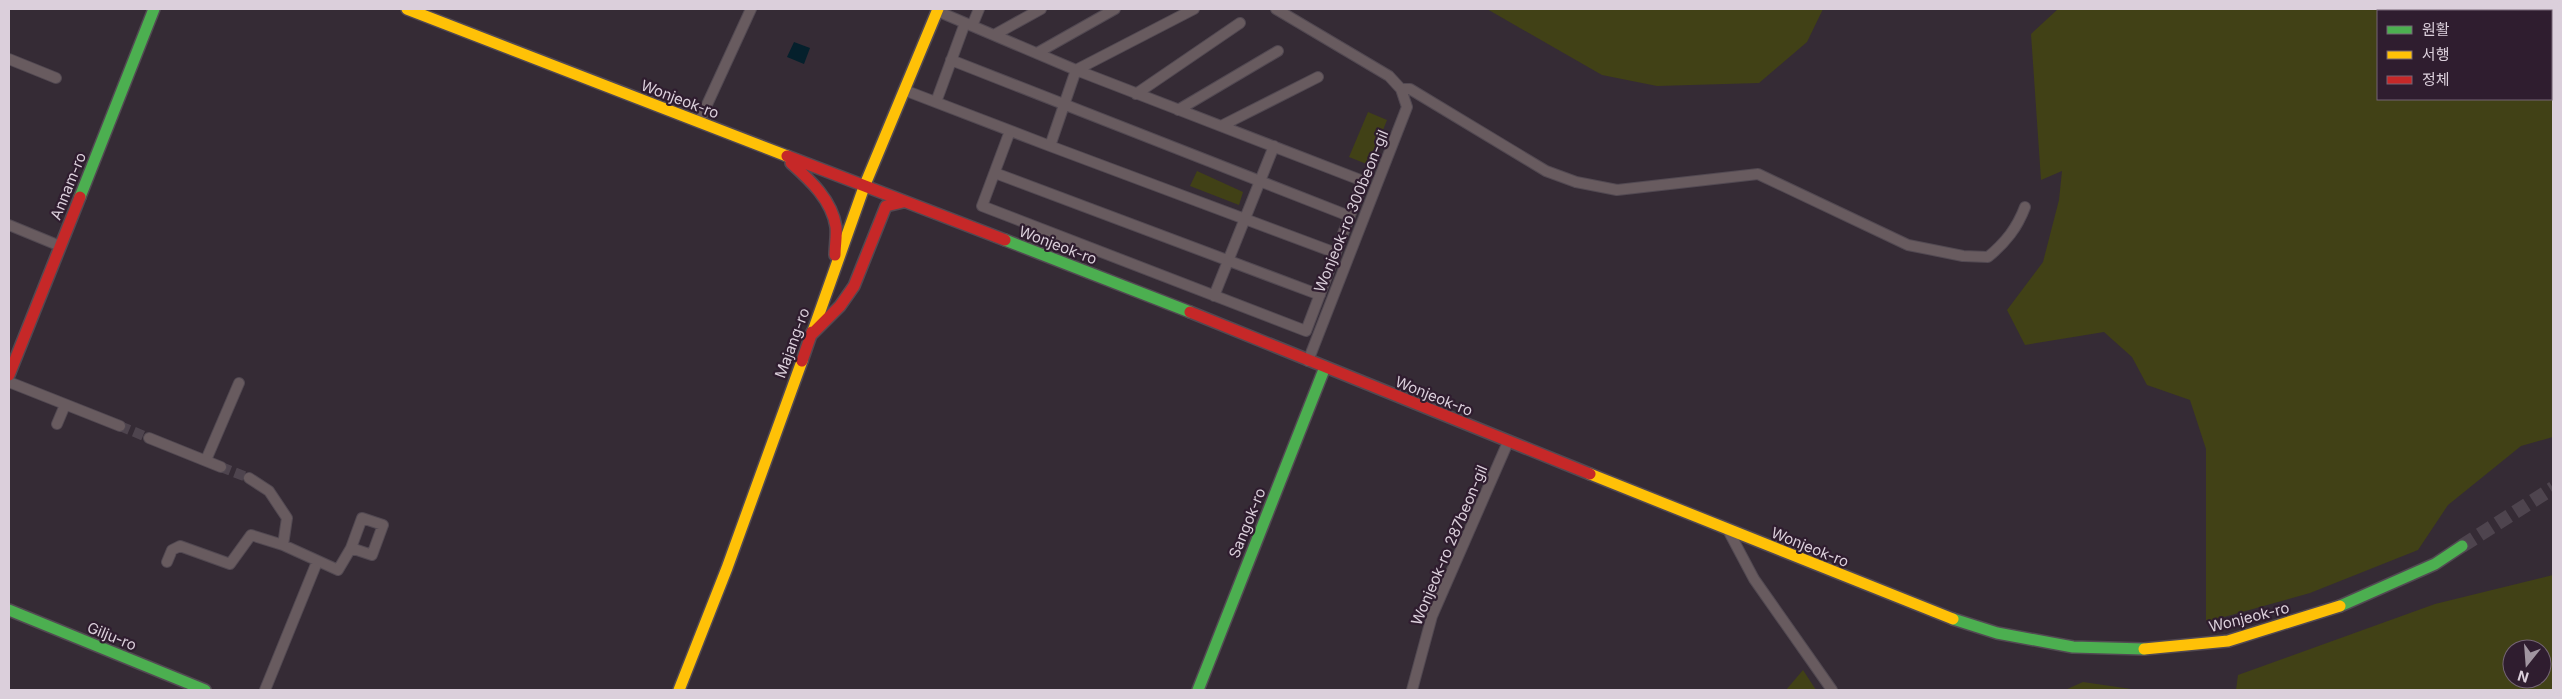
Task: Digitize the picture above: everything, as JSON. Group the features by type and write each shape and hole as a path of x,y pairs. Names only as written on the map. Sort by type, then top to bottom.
{"main road":[{"name":"Annam-ro","path":"9,375 154,9"},
{"name":"Wonjeok-ro","path":"407,9 1324,367 1934,613 1997,633 2073,646 2157,649 2228,641 2328,611 2435,564 2462,546"},
{"name":"Majang-ro","path":"679,690 812,332 812,334 864,187 937,10"},
{"path":"785,157 813,184 827,203 836,227 835,267"},
{"path":"812,334 840,306 854,286 886,206 904,202"},
{"name":"Sangok-ro","path":"1198,690 1324,367"},
{"name":"Gilju-ro","path":"9,610 205,690"}],"street":[{"path":"699,122 751,9"},
{"path":"936,102 951,60 968,24 979,9"},
{"path":"994,35 1041,9"},
{"path":"1036,53 1116,9"},
{"path":"1050,146 1076,70 1194,9"},
{"path":"1276,9 1389,76 1401,89 1410,89 1546,171 1576,182 1617,190 1758,174 1908,245 1963,256 1988,257 2004,244 2018,225 2025,207"},
{"path":"937,10 1076,70 1363,181 1306,331 982,206 1010,131"},
{"path":"1136,94 1240,23"},
{"path":"1178,110 1278,51"},
{"path":"9,59 56,78"},
{"path":"951,60 1349,216"},
{"path":"1221,126 1318,77"},
{"name":"Wonjeok-ro 300beon-gil","path":"1308,361 1401,127 1407,107 1401,89"},
{"path":"904,90 1336,253"},
{"path":"1214,296 1274,146"},
{"path":"994,172 1320,295"},
{"path":"9,226 60,246"},
{"path":"9,382 120,426"},
{"path":"206,460 239,383"},
{"path":"57,424 65,404"},
{"path":"149,438 221,467"},
{"name":"Wonjeok-ro 287beon-gil","path":"1412,690 1432,616 1508,442"},
{"path":"249,478 269,491 287,518 284,545"},
{"path":"1728,530 1754,579 1832,690"},
{"path":"167,562 172,550 180,546 230,564 251,535 284,545 317,562 338,570 351,548"},
{"path":"264,690 317,562"}],"shaded area":[{"path":"1487,9 1823,9 1807,42 1759,83 1657,86 1602,75"},
{"path":"2058,9 2553,9 2553,437 2521,446 2448,505 2418,550 2310,593 2206,622 2206,449 2190,400 2147,385 2132,357 2104,332 2025,345 2007,310 2043,262 2059,200 2062,171 2041,180 2031,34"},
{"path":"1368,112 1387,120 1369,165 1349,157"},
{"path":"1197,171 1243,192 1239,205 1190,186"},
{"path":"2553,575 2553,690 2236,690 2238,675 2435,604"},
{"path":"1803,670 1816,690 1786,690"},
{"path":"2083,682 2138,690 2065,690"}],"water":[{"path":"794,42 810,48 804,64 787,57"}],"tunnel":[{"path":"120,426 149,438"},
{"path":"221,467 249,478"},
{"path":"2462,546 2553,488"}],"traffic: fast":[{"path":"80,197 154,9"},
{"path":"1005,240 1190,312"},
{"path":"1198,690 1325,367"},
{"path":"2340,606 2435,564 2462,546"},
{"path":"9,610 205,690"},
{"path":"1953,619 1997,633 2073,647 2144,649"}],"traffic: slow":[{"path":"407,9 787,156"},
{"path":"813,331 864,187 938,9"},
{"path":"679,690 727,568 802,361"},
{"path":"1590,474 1953,619"},
{"path":"2144,649 2228,641 2340,606"}],"traffic: jam":[{"path":"787,156 1005,240"},
{"path":"791,163 813,184 830,208 836,227 835,255"},
{"path":"9,375 80,197"},
{"path":"802,361 812,332 812,334 840,306 854,286 886,206 903,202"},
{"path":"1190,312 1590,474"}]}
